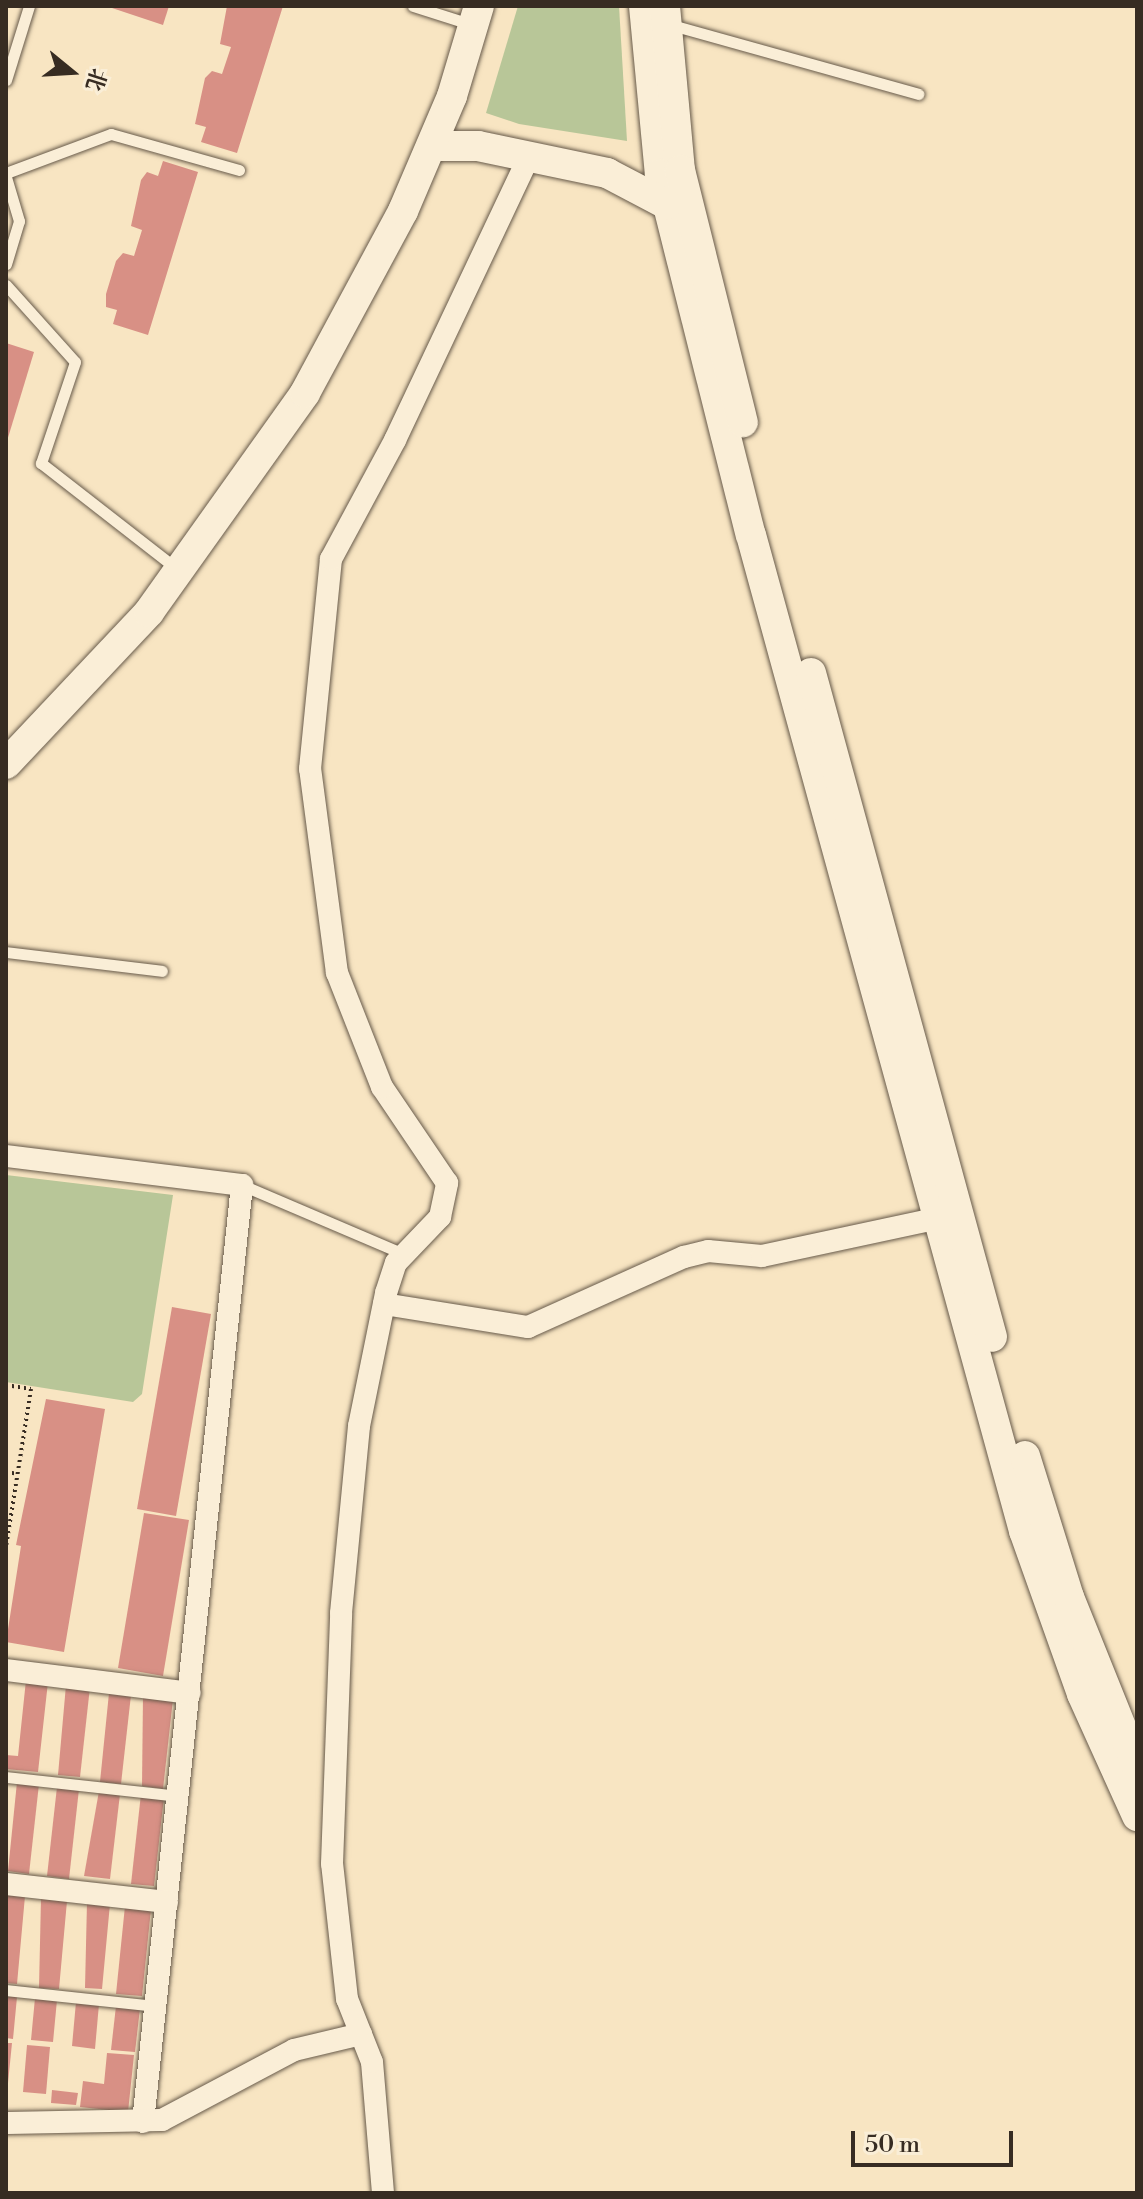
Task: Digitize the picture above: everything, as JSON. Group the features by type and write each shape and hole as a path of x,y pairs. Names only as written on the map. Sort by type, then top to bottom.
{"main road":[{"path":"659,12 666,204 1029,1546 1082,1694 1137,1816"},
{"path":"659,12 683,183 771,530 1033,1486 1096,1672 1137,1766"},
{"path":"6,764 181,572 305,393 361,295 432,146 476,16"},
{"path":"432,146 478,146 607,173 666,204"}],"street":[{"path":"383,2193 372,2062 347,1999 332,1864 335,1747 355,1455 384,1304 404,1254 440,1217 447,1183 382,1087 337,973 325,918 310,769 319,715 324,587 338,539 395,440 529,156"},
{"path":"6,1156 242,1185 143,2122"},
{"path":"384,1304 528,1327 684,1257 708,1251 762,1256 939,1218"},
{"path":"6,1670 190,1693"},
{"path":"6,1884 167,1902"},
{"path":"6,2123 143,2122 181,2112 300,2047 361,2034"}],"lane":[{"path":"6,80 29,6"},
{"path":"413,6 476,16"},
{"path":"659,12 918,94"},
{"path":"6,264 19,221 6,175 111,134 239,170"},
{"path":"6,285 75,362 41,463 181,572"},
{"path":"6,952 162,971"},
{"path":"242,1185 404,1254"},
{"path":"6,1777 179,1796"},
{"path":"6,1990 156,2006"}],"path":[{"path":"6,1385 31,1389 6,1546"},
{"path":"6,1472 18,1474"}],"green space":[{"path":"518,6 619,6 627,141 519,124 486,113"},
{"path":"6,1175 173,1195 142,1394 133,1402 6,1382"}],"building":[{"path":"106,6 169,6 163,25"},
{"path":"227,6 283,6 237,153 201,142 206,127 195,124 205,78 212,71 222,74 231,47 220,44"},
{"path":"163,161 198,172 148,335 113,324 117,310 106,307 106,294 116,261 123,253 134,256 142,230 131,226 141,180 147,172 158,176"},
{"path":"6,343 34,352 7,441 6,441"},
{"path":"172,1307 211,1314 176,1516 137,1509"},
{"path":"46,1399 105,1409 64,1652 6,1642 21,1546 16,1545"},
{"path":"144,1513 189,1520 163,1676 118,1668"},
{"path":"26,1680 48,1682 38,1772 6,1769 6,1755 18,1756"},
{"path":"66,1685 90,1687 80,1777 58,1775"},
{"path":"109,1693 131,1695 121,1784 100,1782"},
{"path":"143,1696 173,1699 163,1789 142,1786"},
{"path":"17,1782 39,1784 29,1874 8,1871"},
{"path":"57,1787 79,1789 69,1879 47,1876"},
{"path":"99,1791 120,1794 110,1879 84,1876"},
{"path":"141,1794 164,1797 154,1886 131,1884"},
{"path":"6,1894 25,1896 17,1984 6,1983"},
{"path":"41,1898 67,1901 59,1989 39,1988"},
{"path":"87,1902 110,1904 102,1989 85,1988"},
{"path":"125,1906 151,1909 142,1996 116,1994"},
{"path":"6,1995 17,1997 13,2039 6,2038"},
{"path":"35,1998 57,2000 53,2042 31,2040"},
{"path":"76,2002 99,2004 95,2049 72,2046"},
{"path":"116,2006 140,2008 135,2052 111,2050"},
{"path":"6,2043 12,2043 8,2083 6,2083"},
{"path":"27,2045 50,2047 46,2094 23,2092"},
{"path":"107,2053 134,2055 128,2112 80,2107 83,2081 104,2084"},
{"path":"52,2090 78,2093 76,2105 51,2103"}]}
